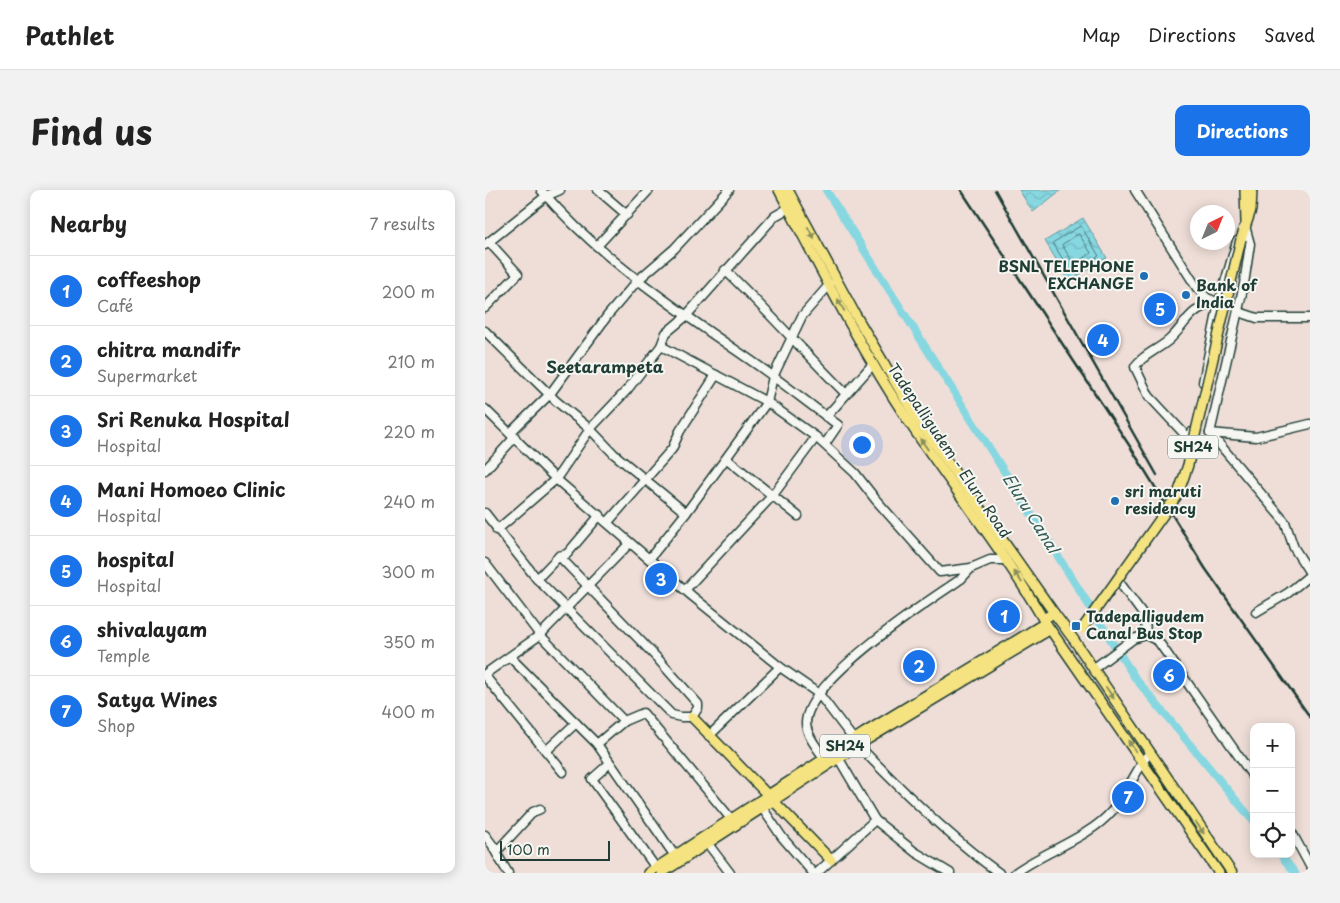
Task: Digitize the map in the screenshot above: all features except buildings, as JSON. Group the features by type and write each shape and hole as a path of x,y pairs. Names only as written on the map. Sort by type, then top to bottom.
{"main road":[{"name":"Tadepalligudem - Eluru Road","path":"779,190 792,207 886,376 908,421 1006,560 1046,624 1143,762 1215,871"},
{"name":"Tadepalligudem - Eluru Road","path":"788,190 792,207 829,284 873,364 886,376 1074,640 1232,873"},
{"name":"SH24","path":"1245,190 1245,224"},
{"name":"SH24","path":"1063,648 1074,640 1178,494 1188,465 1241,238 1251,210 1252,190"},
{"path":"1046,624 1054,613"},
{"name":"SH24","path":"655,871 708,844 750,813 856,743 1046,624"},
{"path":"692,716 709,736 831,860"},
{"name":"SH24","path":"827,762 839,759 856,743"},
{"name":"SH24","path":"655,871 732,820 763,809 772,799"}],"street":[{"path":"485,308 518,274 487,243 543,193 560,190"},
{"path":"598,190 627,215"},
{"path":"597,246 649,190"},
{"path":"485,470 550,394 608,315 638,280 674,249 729,190"},
{"path":"1135,190 1197,288 1216,303"},
{"path":"543,193 597,246 685,317 773,377 838,425 825,444"},
{"path":"497,530 556,479 590,429 627,390 661,346 666,333 685,317 775,216 792,207"},
{"path":"1216,303 1203,306 1184,320 1169,340 1135,367 1149,396 1190,440 1216,303 1237,240 1245,224"},
{"path":"1210,433 1239,312 1250,244 1245,224"},
{"path":"725,270 776,319 792,340 845,393"},
{"path":"650,558 727,459 767,402 773,377 802,316 829,284"},
{"path":"1239,312 1257,318 1310,318"},
{"path":"485,331 499,347 590,429 614,454 686,513"},
{"path":"661,346 767,402 825,444 855,472 876,500 940,572 971,568 990,560 1006,560"},
{"path":"826,417 845,393 873,364"},
{"path":"608,522 672,449 680,431 716,375"},
{"path":"485,409 556,479 685,590 780,667 819,694 856,743 906,795 977,857 999,873"},
{"path":"1210,433 1256,437 1310,424"},
{"path":"1210,433 1285,522 1294,548 1310,574 1288,593 1256,612"},
{"path":"685,590 773,494 816,437"},
{"path":"727,459 773,494 798,516"},
{"path":"485,513 537,579 672,715 681,717 692,716 698,708 698,704 559,556"},
{"path":"537,579 559,556 567,554 600,515"},
{"path":"563,772 485,675 540,635 568,609 631,543"},
{"path":"485,563 540,635 624,721"},
{"path":"827,762 812,739 806,724 809,712 819,694 860,654 961,579 971,568"},
{"path":"1117,579 1145,617 1146,635"},
{"path":"1093,668 1133,639 1146,635 1159,640 1250,772"},
{"path":"510,657 597,744 675,856"},
{"path":"709,736 780,667"},
{"path":"597,744 624,721 643,713 732,820"},
{"path":"546,751 576,723"},
{"path":"1015,873 1029,863 1070,841 1111,813 1127,791 1149,753"},
{"path":"839,759 875,820 915,852 950,873"},
{"path":"610,763 592,779 655,871"},
{"path":"494,849 497,851 533,812 540,809"},
{"path":"763,809 781,837 813,873"},
{"path":"817,873 875,820"},
{"path":"485,835 508,873"},
{"path":"1295,838 1310,866"},
{"path":"708,844 726,871"}],"water":[{"path":"1019,190 1061,190 1033,212"},
{"path":"1083,218 1107,258 1069,281 1045,241"}],"waterway":[{"name":"Eluru Canal","path":"826,190 1135,678 1250,817"},
{"name":"Eluru Canal","path":"1283,858 1295,873"}],"railway":[{"path":"961,190 1131,448 1205,568 1310,717"},
{"path":"995,190 1157,475"}],"place":[{"name":"BSNL TELEPHONE EXCHANGE","path":"1144,276"},
{"name":"Bank of India","path":"1186,295"},
{"name":"hospital","path":"1160,309"},
{"name":"Mani Homoeo Clinic","path":"1103,340"},
{"name":"sri maruti residency","path":"1115,501"},
{"name":"Sri Renuka Hospital","path":"661,579"},
{"name":"coffeeshop","path":"1004,616"},
{"name":"Tadepalligudem Canal Bus Stop","path":"1076,626"},
{"name":"chitra mandifr","path":"919,666"},
{"name":"shivalayam","path":"1169,675"},
{"name":"Satya Wines","path":"1128,797"}],"district":[{"name":"Seetarampeta","path":"605,367"}]}
